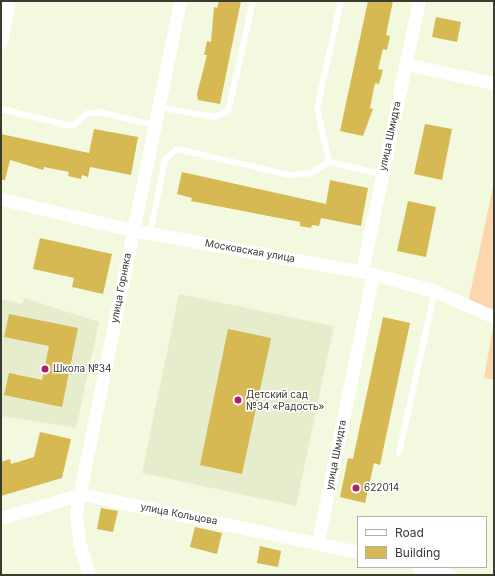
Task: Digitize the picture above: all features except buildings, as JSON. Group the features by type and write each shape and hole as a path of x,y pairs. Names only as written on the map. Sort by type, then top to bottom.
{"street":[{"path":"1,42 9,1"},
{"name":"улица Горняка","path":"89,575 76,524 132,230 180,1"},
{"name":"улица Шмидта","path":"318,542 367,273 382,174 419,1"},
{"path":"405,64 494,83"},
{"name":"Московская улица","path":"1,199 132,230 367,273 435,290 494,317"},
{"name":"улица Кольцова","path":"1,518 81,494 318,542 357,552"},
{"path":"422,568 450,575"}],"lane":[{"path":"158,107 214,117 228,112 253,1"},
{"path":"329,162 317,103 341,1"},
{"path":"1,109 67,125 74,125 86,114 98,112 154,125"},
{"path":"150,233 165,160 177,149 290,175 311,173 329,162 382,174"},
{"path":"399,453 435,290"}],"shaded area":[{"path":"494,183 494,309 468,303"},
{"name":"Детский сад №34 «Радость»","path":"179,294 334,326 296,506 142,473"},
{"name":"Школа №34","path":"24,298 99,322 76,428 1,416 1,299 22,304"},
{"path":"494,322 494,380 484,378"}],"place":[{"name":"Школа №34","path":"45,369"},
{"name":"Детский сад №34 «Радость»","path":"238,400"},
{"name":"622014","path":"356,488"}]}
